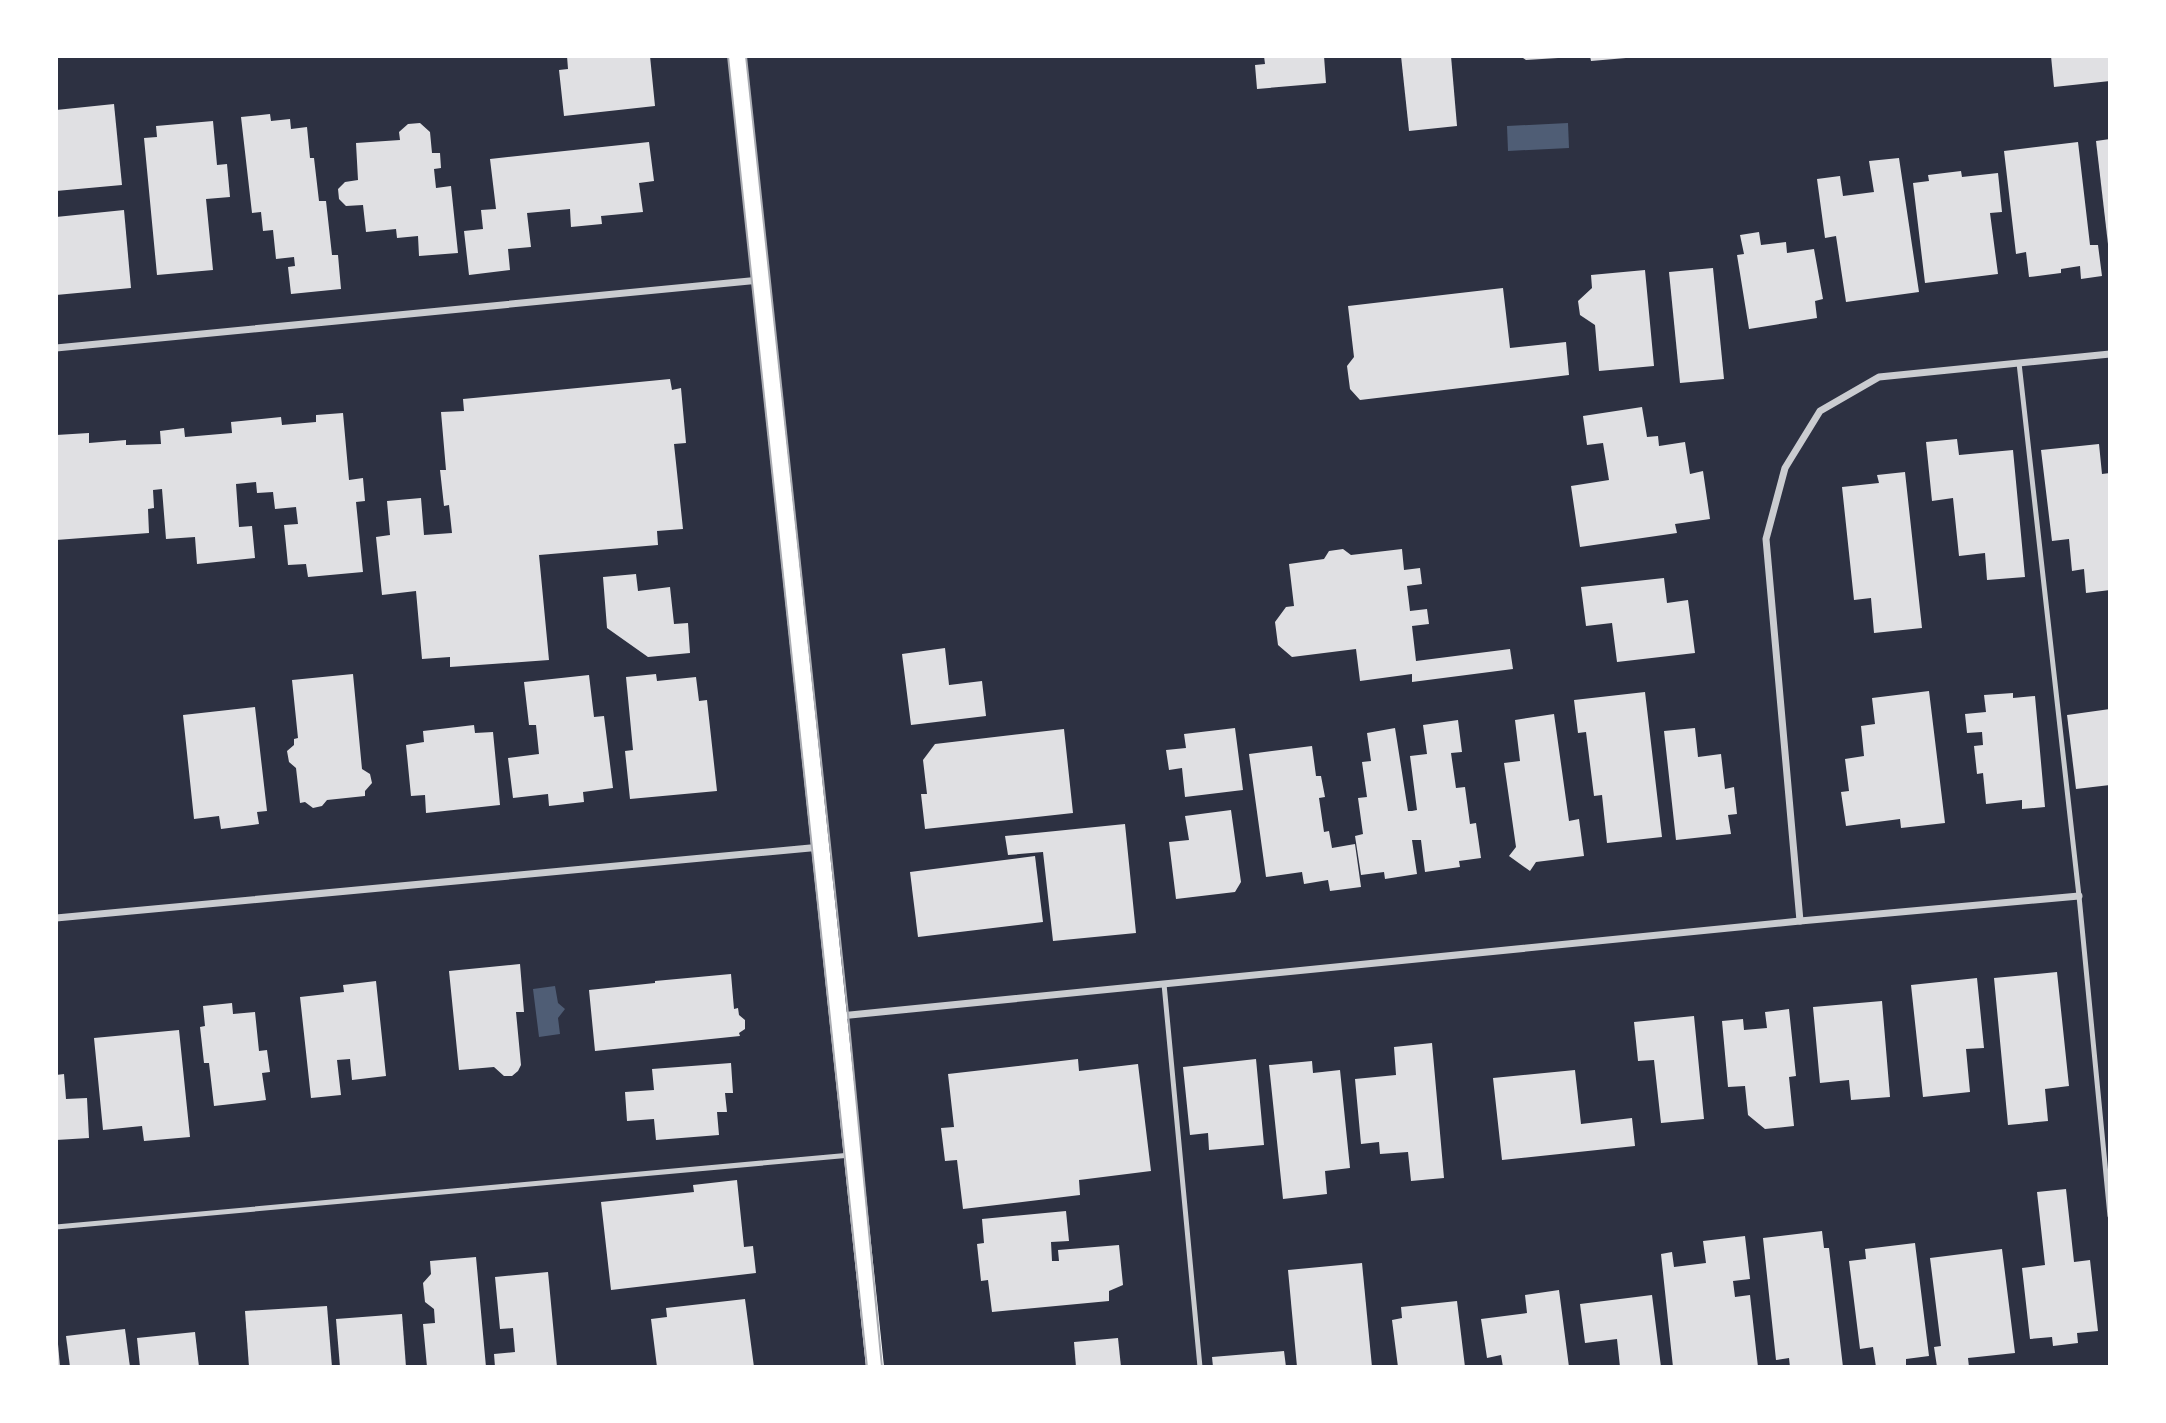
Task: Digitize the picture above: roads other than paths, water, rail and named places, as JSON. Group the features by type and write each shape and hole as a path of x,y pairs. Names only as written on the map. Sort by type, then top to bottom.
{"main road":[{"path":"737,56 875,1367"}],"street":[{"path":"56,348 761,280"},
{"path":"1800,921 1766,539 1784,468 1820,411 1879,377 2110,355"},
{"path":"56,918 821,846"},
{"path":"839,1016 2079,896"}],"lane":[{"path":"2019,363 2079,896 2110,1216"},
{"path":"1164,984 1200,1367"},
{"path":"56,1227 854,1155"}],"water":[{"path":"1568,123 1569,148 1508,151 1507,126"},
{"path":"555,986 558,1003 565,1009 558,1018 560,1034 539,1037 533,989"}],"tram line":[{"path":"728,56 867,1367"},
{"path":"746,56 848,1014 882,1367"}]}
